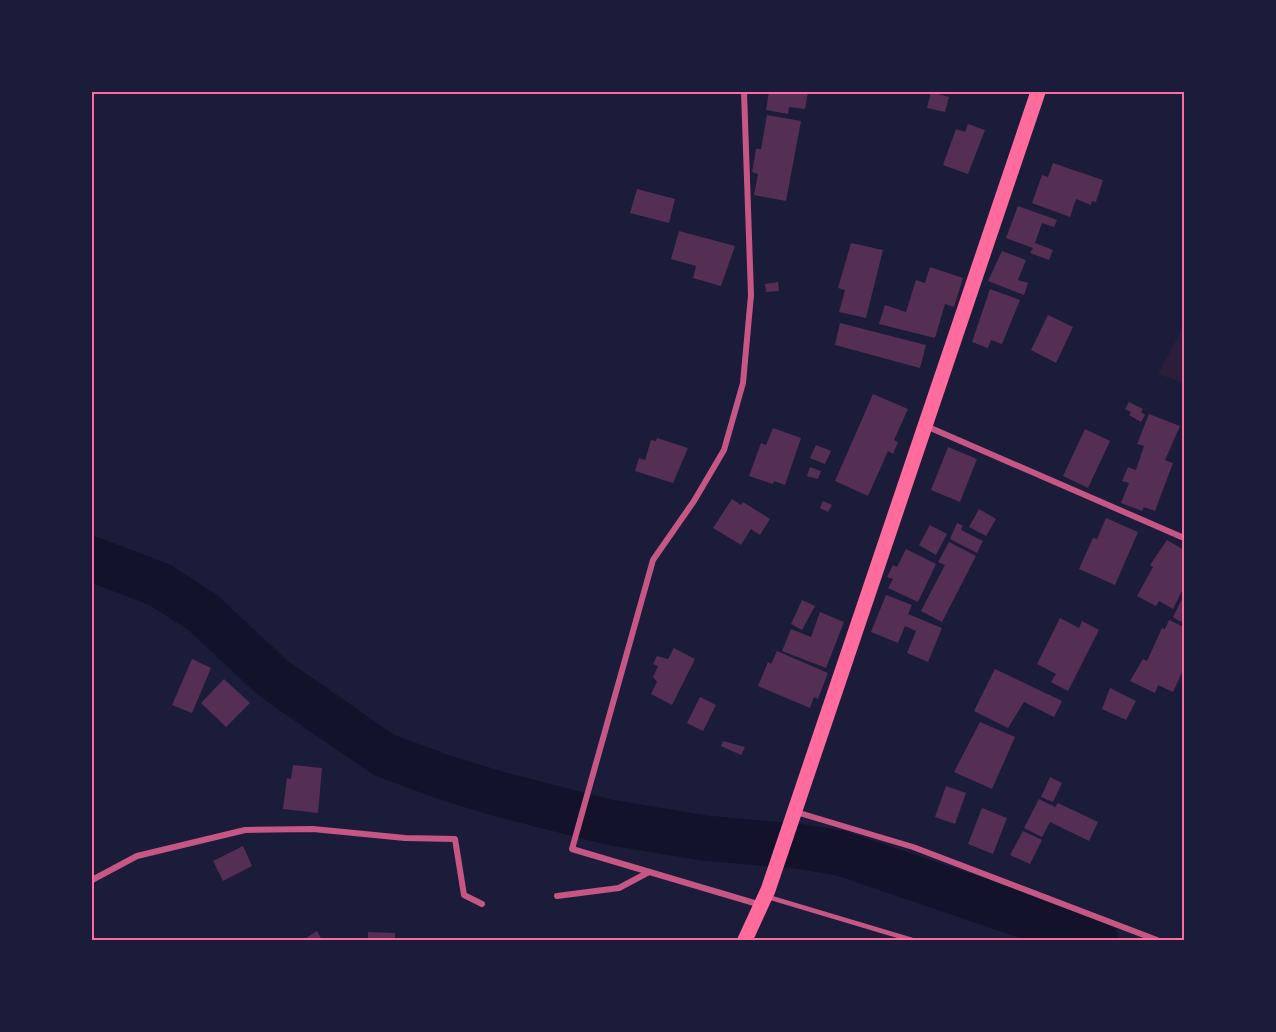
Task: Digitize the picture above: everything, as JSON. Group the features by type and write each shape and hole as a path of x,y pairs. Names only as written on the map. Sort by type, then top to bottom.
{"main road":[{"path":"745,940 763,901 777,861 1038,92"}],"street":[{"path":"744,92 751,295 743,383 724,450 694,501 653,560 572,849 649,872 763,901"},
{"path":"924,425 1185,538"},
{"path":"791,818 913,847 1157,940"},
{"path":"92,880 137,856 245,830 313,829 405,838 456,839 464,895 483,904"},
{"path":"557,896 619,888 649,872"}],"lane":[{"path":"763,901 912,940"}],"shaded area":[{"path":"1184,325 1184,383 1158,374"}],"building":[{"path":"769,92 808,92 805,109 789,107 788,114 766,110"},
{"path":"931,92 949,97 945,112 927,108"},
{"path":"767,115 801,121 786,201 754,195 758,174 752,172 756,149 761,149"},
{"path":"968,124 985,130 968,174 943,165 956,129 965,132"},
{"path":"1053,163 1103,180 1096,202 1092,201 1091,205 1076,199 1070,217 1032,203 1042,175 1048,177"},
{"path":"637,189 675,199 669,223 630,213"},
{"path":"1018,206 1057,220 1054,227 1042,223 1035,243 1053,250 1049,260 1030,253 1033,248 1006,238"},
{"path":"679,231 735,246 721,286 693,278 696,266 671,259"},
{"path":"851,243 883,250 866,318 839,312 845,290 838,288"},
{"path":"1002,251 1026,260 1018,280 1028,283 1024,295 988,281"},
{"path":"930,267 963,278 954,307 945,304 935,338 879,324 885,305 906,312 916,280 925,283"},
{"path":"778,282 779,291 766,292 765,284"},
{"path":"990,289 1020,300 1002,344 991,340 988,348 972,342"},
{"path":"1048,315 1073,327 1056,363 1031,350"},
{"path":"840,323 926,345 920,368 835,345"},
{"path":"873,394 908,409 894,440 898,442 893,454 888,451 868,496 835,481"},
{"path":"1129,402 1143,409 1141,412 1145,415 1141,422 1129,415 1131,412 1125,409"},
{"path":"1149,414 1180,426 1165,460 1173,463 1155,511 1144,507 1142,511 1121,503 1129,483 1122,481 1128,467 1136,470 1144,446 1137,444"},
{"path":"773,428 801,438 785,485 774,481 773,484 749,476 761,443 766,445"},
{"path":"1085,429 1110,441 1088,488 1063,476"},
{"path":"657,438 688,448 673,483 635,471 639,458 645,460 651,440 656,441"},
{"path":"816,445 831,451 825,464 810,458"},
{"path":"948,447 977,459 960,502 931,490"},
{"path":"810,467 821,471 818,479 807,476"},
{"path":"732,499 741,505 743,502 770,519 760,535 751,529 741,545 713,528"},
{"path":"823,501 832,505 828,512 820,508"},
{"path":"979,509 996,519 986,536 969,527"},
{"path":"1106,518 1138,532 1115,585 1079,569 1093,538 1097,539"},
{"path":"957,523 963,526 961,530 983,541 977,553 950,539"},
{"path":"930,525 947,534 936,555 919,545"},
{"path":"1167,540 1184,550 1184,587 1173,609 1159,601 1156,606 1137,596 1153,567 1150,565"},
{"path":"949,542 976,556 942,622 921,611 945,565 938,562"},
{"path":"906,549 936,564 918,602 888,588 893,579 887,577 893,565 897,567"},
{"path":"886,595 912,605 908,614 942,628 928,662 907,653 916,631 905,626 898,643 871,632"},
{"path":"1184,595 1184,616 1181,622 1173,617"},
{"path":"802,600 815,606 802,630 791,624"},
{"path":"820,612 844,622 826,668 782,651 791,629 811,637"},
{"path":"1060,618 1079,628 1082,621 1099,630 1068,691 1051,682 1056,674 1037,664"},
{"path":"1169,620 1184,627 1184,668 1173,692 1158,685 1155,693 1130,681 1143,659 1147,661 1162,628 1165,629"},
{"path":"674,648 695,659 672,705 651,694 657,682 653,677 658,666 653,664 657,656 668,659"},
{"path":"777,651 828,673 818,699 814,697 810,708 758,686 768,662 771,664"},
{"path":"192,659 211,668 192,713 172,705"},
{"path":"995,669 1062,701 1054,717 1024,702 1008,728 974,711"},
{"path":"224,679 250,703 226,727 201,703"},
{"path":"1110,688 1136,701 1126,720 1102,709"},
{"path":"700,697 716,705 703,731 687,723"},
{"path":"980,722 1015,737 992,789 954,772"},
{"path":"723,741 745,747 741,755 721,746"},
{"path":"293,765 322,768 318,813 283,809 287,778 291,779"},
{"path":"1050,777 1062,783 1053,802 1041,797"},
{"path":"946,786 966,793 955,824 935,817"},
{"path":"1039,799 1055,807 1058,803 1098,822 1089,841 1050,822 1042,837 1024,828"},
{"path":"982,808 1007,818 993,854 968,844"},
{"path":"1023,831 1042,840 1030,864 1010,855"},
{"path":"243,846 252,866 223,881 213,861"},
{"path":"317,931 322,940 306,938"},
{"path":"368,932 395,933 395,940 368,940"}],"waterway":[{"path":"92,559 160,585 202,612 274,679 384,755 446,778 499,794 608,822 704,838 796,846 840,853 1096,940"}]}
